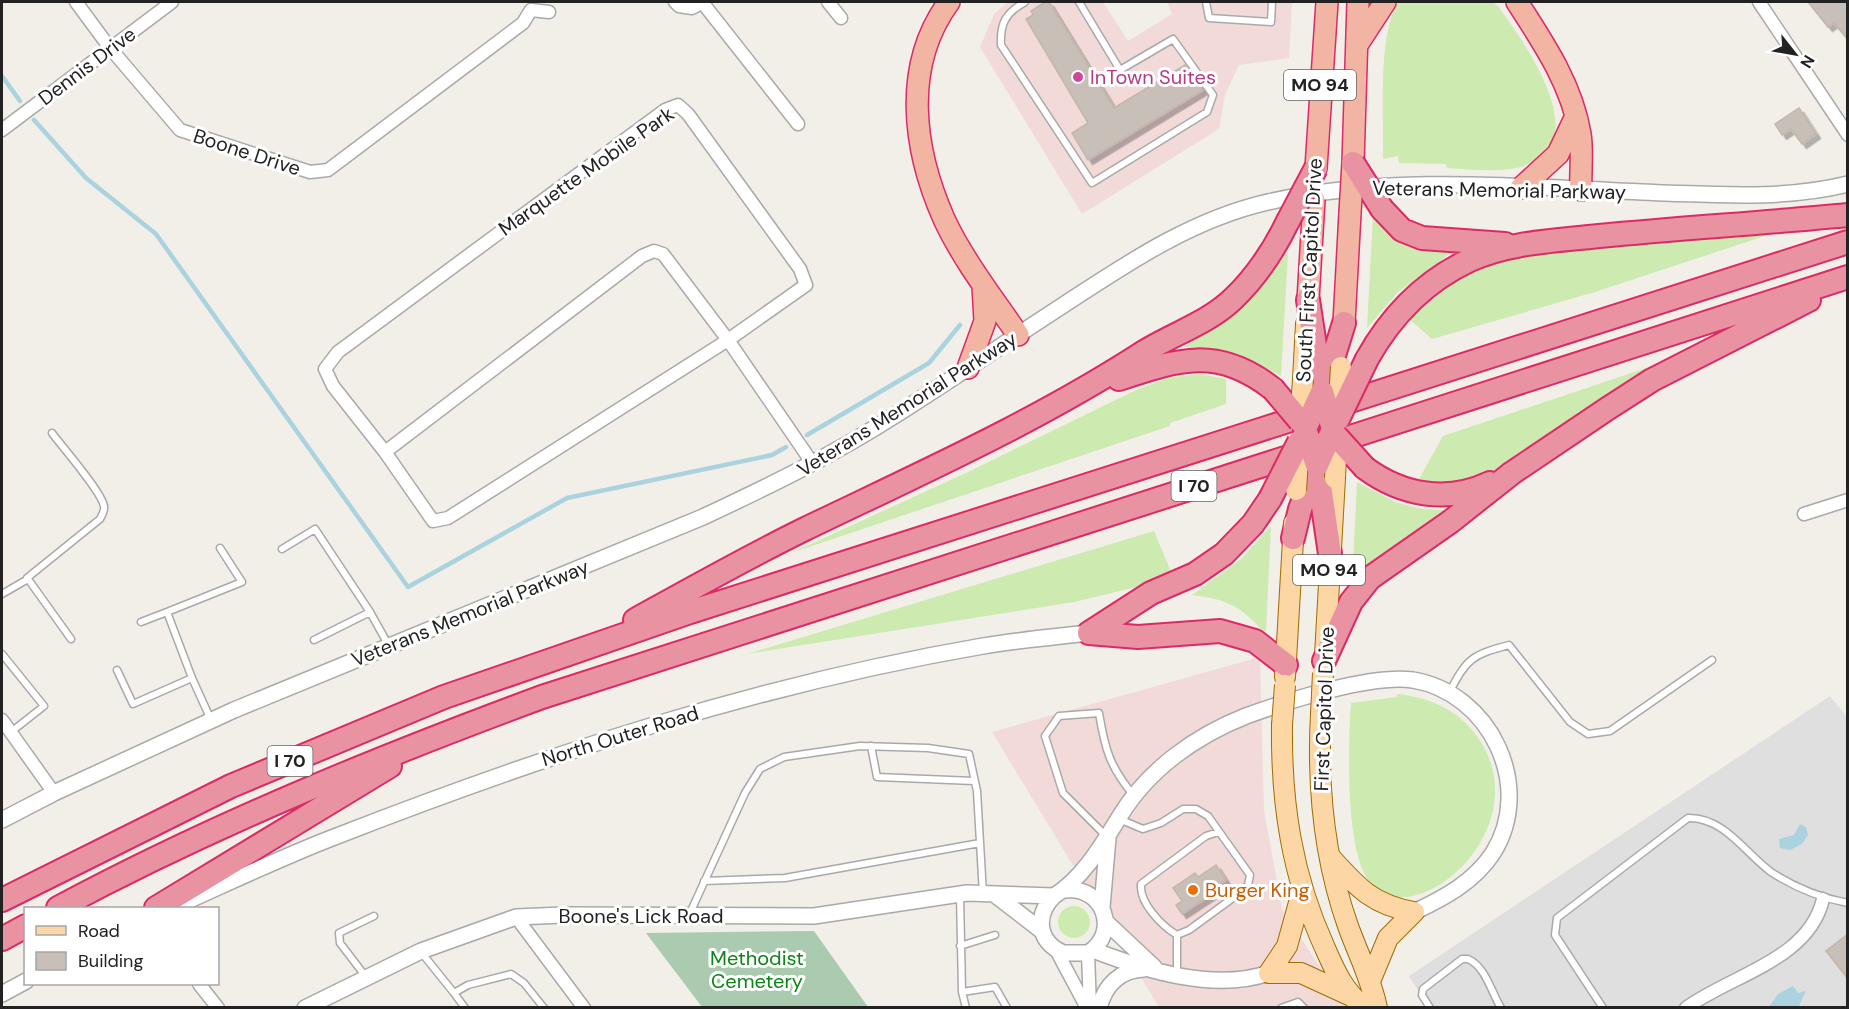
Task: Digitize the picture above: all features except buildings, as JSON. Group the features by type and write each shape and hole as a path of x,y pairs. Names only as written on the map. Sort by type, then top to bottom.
{"highway":[{"path":"950,2 933,29 918,73 916,96 919,135 944,219 1018,335"},
{"name":"South First Capitol Drive","path":"1308,300 1327,2"},
{"name":"South First Capitol Drive","path":"1344,323 1353,164 1358,2"},
{"path":"1357,45 1385,2"},
{"path":"1516,2 1559,70 1576,116 1581,136 1581,190"},
{"path":"1521,188 1558,154 1576,116"},
{"path":"1353,164 1382,209 1402,230 1422,238 1518,245 1848,215"},
{"path":"590,645 747,558 972,450 1089,388 1155,346 1201,322 1232,300 1255,276 1276,244 1316,168"},
{"name":"I 70","path":"2,900 140,830 262,773 444,697 590,645 1848,242"},
{"path":"1293,538 1336,428 1367,359 1387,326 1424,289 1471,260 1518,245"},
{"path":"1324,667 1351,602 1370,578 1450,522 1512,473 1652,380 1755,330 1848,278"},
{"name":"I 70","path":"62,907 251,814 446,733 542,697 698,645 1848,278"},
{"path":"968,368 985,321 986,304 983,282"},
{"path":"1308,300 1336,428 1365,468 1380,479 1404,489 1450,495 1475,491 1512,473"},
{"path":"1089,633 1151,593 1176,585 1224,554 1253,524 1270,499 1301,430 1344,323"},
{"path":"1089,388 1188,359 1234,366 1251,372 1272,389 1301,430 1330,554"},
{"path":"1089,633 1138,637 1220,631 1255,641 1285,676"},
{"path":"159,907 446,733"},
{"path":"2,939 24,927"}],"main road":[{"name":"South First Capitol Drive","path":"1323,376 1336,428"},
{"path":"1301,430 1314,481"},
{"name":"First Capitol Drive","path":"1293,538 1282,725 1286,819 1302,892 1333,967 1349,995 1365,1008"},
{"name":"First Capitol Drive","path":"1330,554 1319,755 1321,803 1329,856 1348,927 1371,980 1377,1008"},
{"path":"1329,856 1373,899 1394,909 1414,912"},
{"path":"1269,973 1287,946 1302,892"},
{"path":"1371,980 1388,938 1414,912"},
{"path":"1269,973 1301,973 1349,995"}],"street":[{"name":"Boone Drive","path":"76,2 110,48 180,130 310,172 328,170 523,23 530,6"},
{"name":"Dennis Drive","path":"2,130 172,2"},
{"path":"675,2 679,6 692,8 703,2 798,124"},
{"path":"828,2 841,18"},
{"path":"1759,2 1848,135"},
{"path":"530,6 549,12"},
{"name":"Marquette Mobile Park","path":"678,105 688,114 800,268 806,285 728,340 439,521 429,518 385,452 333,386 325,369 338,352 665,110 678,105"},
{"name":"Veterans Memorial Parkway","path":"2,820 54,793 211,720 703,517 813,464 893,417 1160,244 1246,208 1295,197 1400,184 1774,195 1848,184"},
{"path":"385,452 642,256 654,251 663,254 728,340 813,464"},
{"path":"1804,514 1848,500"},
{"name":"North Outer Road","path":"176,907 335,837 530,764 683,715 821,679 933,655 986,645 1089,633"},
{"path":"1042,931 1042,913 1108,838 1134,796 1174,756 1221,727 1255,713 1377,680 1416,681 1449,693 1485,722 1504,759 1508,785 1508,810 1493,853 1475,874 1456,890 1414,912"},
{"path":"2,720 54,793"},
{"path":"1088,1008 1090,951 1102,938 1106,922 1102,907 1108,838"},
{"path":"1060,893 1081,890 1090,894 1102,907"},
{"name":"Boone's Lick Road","path":"313,1005 421,951 516,917 563,915 814,916 960,894 1060,893"},
{"path":"989,894 1042,931 1056,950 1088,1008"},
{"path":"1686,1008 1771,960 1801,937 1819,916 1823,899"},
{"path":"516,917 584,1008"},
{"path":"1106,922 1156,969"},
{"path":"1056,950 1072,955 1090,951 1194,979 1236,981 1269,973"},
{"path":"1099,1008 1108,986 1116,978 1126,972 1156,969"},
{"path":"2,994 24,982"},
{"path":"201,985 218,1008"}],"lane":[{"path":"1024,2 1015,7 1000,27 1001,45 1092,183 1207,112 1213,94 1173,39 1120,70 1079,2"},
{"path":"1206,2 1209,18 1271,22 1272,2"},
{"path":"2,594 27,578 100,519 104,513 104,505 96,491 52,434"},
{"path":"282,549 315,529 370,612 390,647"},
{"path":"141,622 242,582 220,548"},
{"path":"27,578 71,639"},
{"path":"167,612 211,720"},
{"path":"314,640 370,612"},
{"path":"1449,693 1460,671 1477,654 1509,645 1570,722 1588,734 1610,730 1712,660"},
{"path":"2,654 44,706 10,732"},
{"path":"117,670 133,704 192,678"},
{"path":"1108,838 1063,793 1045,736 1059,716 1099,713 1106,752 1115,773 1134,796"},
{"path":"871,746 877,777 974,781"},
{"path":"688,916 745,793 760,769 784,757 871,746 928,748 969,754 989,894"},
{"path":"1119,819 1143,829 1161,823 1183,810 1196,809 1208,816 1250,875 1248,885 1189,930 1178,935"},
{"path":"1603,1008 1555,935 1557,918 1688,818 1699,818 1720,828 1748,849 1771,872 1823,899 1848,903"},
{"path":"1178,935 1163,927 1143,897 1141,884 1206,836 1218,832"},
{"path":"704,881 785,878 980,843"},
{"path":"960,894 962,992 966,1008"},
{"path":"366,977 340,943 339,933 374,916"},
{"path":"960,946 995,935"},
{"path":"1177,974 1178,935"},
{"path":"421,951 465,1008"},
{"path":"1430,1008 1422,995 1422,989 1462,959 1474,961 1483,972 1489,989 1501,1008"},
{"path":"454,993 468,985 511,974 524,983 544,1008"},
{"path":"962,992 995,987 1007,1008"},
{"path":"1281,1008 1298,1002 1304,1008"}],"shaded area":[{"path":"1008,2 1103,2 1128,41 1172,14 1167,2 1292,2 1289,58 1239,65 1225,95 1219,129 1082,214 980,47 994,14"},
{"path":"1260,657 1264,810 1282,909 1346,1007 1159,1007 992,732"},
{"path":"1830,696 1847,717 1847,1007 1428,1007 1409,976"}],"green space":[{"path":"1399,2 1493,2 1498,6 1525,46 1550,96 1555,121 1552,142 1538,159 1511,169 1487,170 1447,168 1446,164 1399,163 1398,156 1383,159 1383,77 1387,33 1392,15"},
{"path":"1373,215 1421,249 1452,252 1398,292 1367,328"},
{"path":"1777,232 1595,292 1432,339 1409,319 1457,280 1499,261 1622,243"},
{"path":"1286,253 1288,254 1281,376 1237,354 1213,349 1184,347 1241,310 1265,284"},
{"path":"1661,363 1486,475 1447,484 1418,481 1443,436"},
{"path":"1201,374 1226,379 1226,404 1170,423 1170,426 791,553 968,472 1138,389 1171,377"},
{"path":"1357,482 1395,502 1422,509 1448,510 1352,584"},
{"path":"1271,526 1266,631 1264,632 1232,605 1192,595 1241,559"},
{"path":"1154,531 1172,574 1145,585 1074,602 747,654"},
{"path":"1397,694 1434,703 1455,714 1481,742 1494,778 1492,814 1479,846 1457,872 1431,890 1404,897 1380,892 1363,871 1357,854 1350,788 1351,703 1397,697"},
{"path":"1074,906 1085,911 1090,922 1085,933 1074,938 1063,933 1058,922 1063,911"},
{"name":"Methodist Cemetery","path":"814,931 868,1007 702,1007 646,933"}],"water":[{"path":"1800,824 1806,827 1808,835 1802,844 1790,850 1780,848 1779,839 1794,835"},
{"path":"1793,986 1798,993 1806,991 1799,1006 1769,1007 1778,994"}],"waterway":[{"path":"2,76 20,101"},
{"path":"34,120 86,178 156,234 408,587 567,498 772,455 786,447"},
{"path":"807,435 929,363 960,325"}],"place":[{"name":"InTown Suites","path":"1078,77"},
{"name":"Burger King","path":"1193,890"}]}
